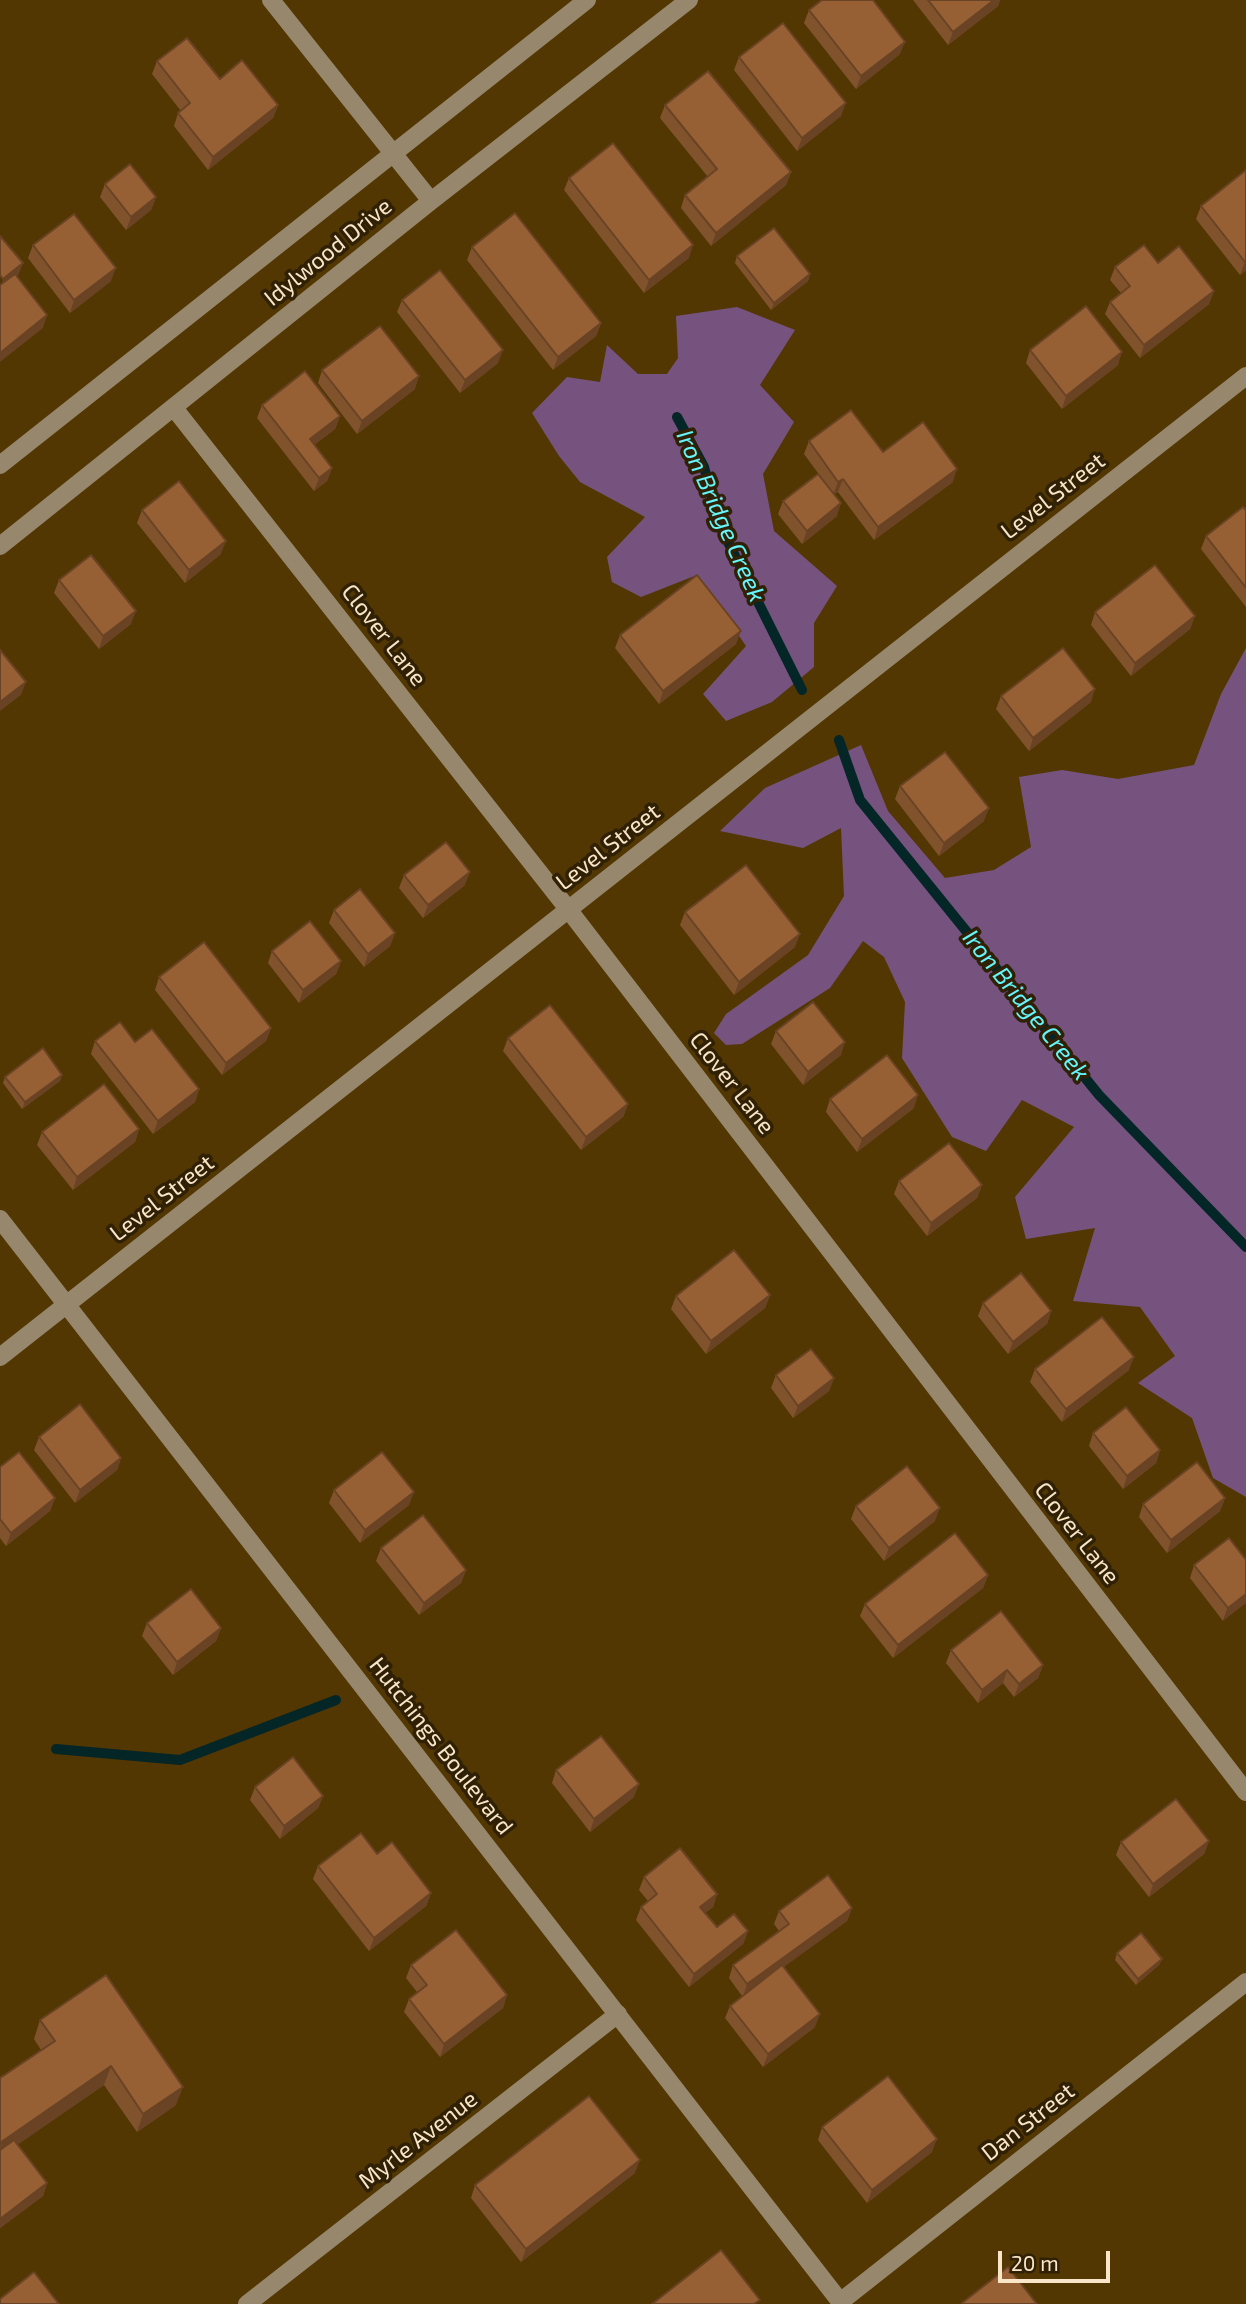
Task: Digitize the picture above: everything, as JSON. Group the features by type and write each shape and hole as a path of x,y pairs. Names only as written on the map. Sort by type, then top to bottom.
{"street":[{"path":"271,0 431,201"},
{"name":"Idylwood Drive","path":"0,465 587,0"},
{"name":"Idylwood Drive","path":"0,546 431,201 689,0"},
{"name":"Level Street","path":"0,1357 568,909 1244,382"},
{"name":"Clover Lane","path":"174,408 568,909 1246,1792"},
{"name":"Hutchings Boulevard","path":"0,1219 841,2303"},
{"name":"Dan Street","path":"841,2303 1246,1982"},
{"name":"Myrle Avenue","path":"247,2304 618,2014"}],"shaded area":[{"path":"737,307 795,330 760,385 794,422 763,474 774,531 837,586 814,623 814,667 772,702 726,721 703,694 746,646 697,575 641,597 612,582 607,557 645,517 580,482 559,456 532,413 567,377 600,382 607,345 638,374 667,374 678,358 676,316"},
{"path":"1246,648 1246,1497 1213,1478 1192,1418 1138,1383 1175,1356 1140,1307 1073,1301 1095,1228 1026,1239 1015,1197 1074,1127 1022,1100 986,1151 952,1137 902,1058 905,1002 884,957 863,941 830,988 742,1044 726,1045 714,1033 726,1014 808,955 844,896 841,828 803,848 720,831 765,788 861,745 888,811 945,878 994,870 1031,847 1019,777 1062,770 1118,779 1194,765 1221,694"}],"building":[{"path":"822,0 873,0 905,42 861,76 809,10"},
{"path":"928,0 994,0 953,32"},
{"path":"783,23 846,103 802,138 739,57"},
{"path":"187,38 220,79 242,60 278,105 213,157 178,113 190,103 157,61"},
{"path":"708,71 791,172 716,233 685,195 717,169 665,105"},
{"path":"613,143 693,245 649,280 569,178"},
{"path":"130,164 156,197 131,217 105,184"},
{"path":"1246,170 1246,261 1245,262 1201,206"},
{"path":"515,213 601,323 558,357 472,247"},
{"path":"74,214 116,268 74,300 33,245"},
{"path":"774,228 810,274 774,303 737,256"},
{"path":"0,236 23,263 3,279 0,275"},
{"path":"1144,245 1158,263 1179,246 1214,291 1144,345 1110,302 1130,286 1115,267"},
{"path":"440,270 503,350 465,380 402,300"},
{"path":"15,274 47,315 0,353 0,285"},
{"path":"1086,306 1122,352 1066,396 1030,350"},
{"path":"380,326 419,376 362,421 322,370"},
{"path":"305,371 340,416 310,439 332,468 319,478 262,405"},
{"path":"851,410 883,452 923,422 957,469 878,527 843,479 838,482 809,441"},
{"path":"818,474 841,503 807,531 783,501"},
{"path":"179,481 226,541 189,570 142,510"},
{"path":"1243,507 1246,510 1246,588 1206,536"},
{"path":"91,555 136,611 103,636 59,580"},
{"path":"1155,565 1195,616 1135,663 1095,612"},
{"path":"697,575 741,631 663,691 620,635"},
{"path":"1063,648 1095,689 1033,738 1001,696"},
{"path":"0,650 26,682 0,702"},
{"path":"945,752 989,808 944,843 900,786"},
{"path":"446,842 470,872 428,905 404,875"},
{"path":"746,865 800,934 739,982 685,912"},
{"path":"360,889 395,933 368,954 334,910"},
{"path":"310,921 341,961 303,990 272,951"},
{"path":"204,942 271,1028 226,1063 159,977"},
{"path":"813,1002 845,1042 808,1072 776,1031"},
{"path":"550,1005 628,1104 586,1137 508,1038"},
{"path":"120,1022 135,1042 152,1029 199,1089 158,1121 95,1041"},
{"path":"43,1048 62,1075 25,1102 5,1077"},
{"path":"887,1055 918,1095 862,1139 830,1099"},
{"path":"104,1084 139,1129 77,1177 42,1132"},
{"path":"949,1143 982,1185 931,1223 899,1181"},
{"path":"734,1250 770,1295 711,1341 676,1296"},
{"path":"1021,1273 1051,1311 1013,1342 983,1303"},
{"path":"1102,1317 1134,1357 1066,1409 1035,1369"},
{"path":"811,1349 834,1378 798,1406 776,1375"},
{"path":"80,1404 121,1458 80,1490 39,1437"},
{"path":"1126,1407 1160,1450 1127,1476 1093,1433"},
{"path":"19,1452 55,1498 11,1533 0,1519 0,1467"},
{"path":"382,1452 414,1492 365,1530 334,1490"},
{"path":"1197,1462 1225,1498 1171,1540 1143,1504"},
{"path":"907,1466 940,1508 889,1548 856,1506"},
{"path":"423,1515 466,1570 424,1603 381,1548"},
{"path":"955,1533 988,1575 898,1645 865,1604"},
{"path":"1229,1538 1246,1560 1246,1594 1228,1608 1194,1565"},
{"path":"191,1589 221,1628 177,1662 147,1623"},
{"path":"1001,1611 1043,1665 1019,1684 1007,1670 982,1690 951,1650"},
{"path":"601,1736 639,1784 594,1819 556,1770"},
{"path":"293,1757 323,1796 284,1826 255,1787"},
{"path":"1176,1799 1209,1841 1153,1884 1121,1842"},
{"path":"361,1833 377,1854 392,1842 431,1893 374,1938 318,1866"},
{"path":"680,1848 717,1894 700,1907 717,1927 734,1914 748,1931 694,1974 641,1907 657,1894 644,1877"},
{"path":"828,1875 852,1908 747,1984 733,1965 789,1924 779,1911"},
{"path":"456,1930 507,1995 444,2044 409,1999 427,1985 411,1965"},
{"path":"1141,1933 1162,1959 1138,1979 1117,1953"},
{"path":"782,1965 820,2014 768,2054 730,2006"},
{"path":"106,1975 183,2087 143,2114 111,2066 0,2143 0,2078 55,2041 40,2020"},
{"path":"888,2076 937,2139 872,2190 822,2127"},
{"path":"589,2096 640,2160 526,2249 475,2185"},
{"path":"14,2140 47,2183 0,2219 0,2150"},
{"path":"721,2250 760,2300 754,2304 652,2304"},
{"path":"1008,2267 1037,2304 962,2303"},
{"path":"34,2272 59,2304 0,2304 0,2299"}],"waterway":[{"name":"Iron Bridge Creek","path":"677,417 704,467 720,526 802,690"},
{"name":"Iron Bridge Creek","path":"839,740 860,800 1099,1095 1246,1247"},
{"path":"56,1749 180,1760 336,1700"}]}
